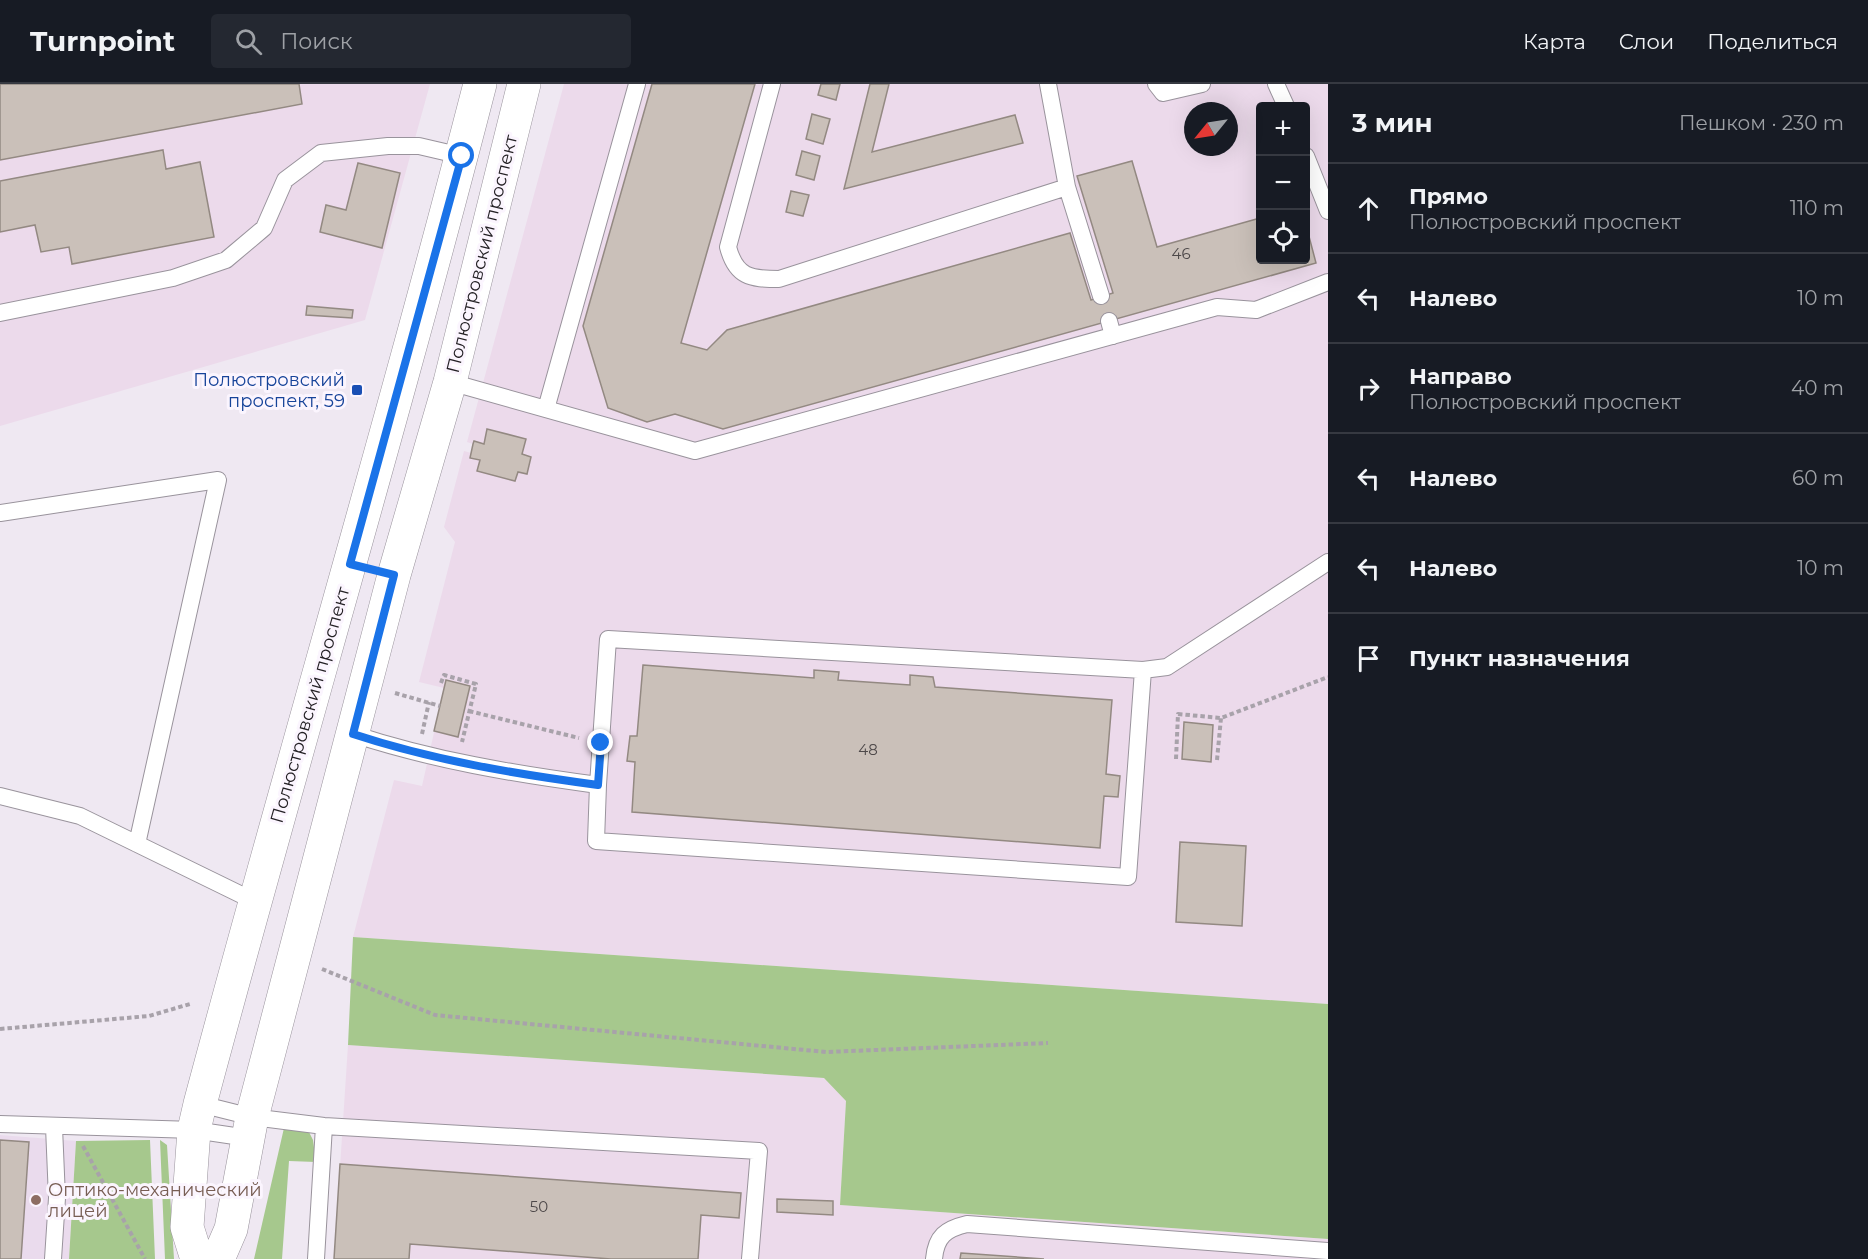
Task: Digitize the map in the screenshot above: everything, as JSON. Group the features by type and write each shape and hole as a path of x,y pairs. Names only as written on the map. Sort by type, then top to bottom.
{"main road":[{"name":"Полюстровский проспект","path":"197,1259 187,1227 197,1117 254,901 350,564 480,84"},
{"name":"Полюстровский проспект","path":"218,1259 231,1229 250,1128 394,575 450,382 524,84"},
{"path":"350,564 394,575"}],"lane":[{"path":"546,409 637,84"},
{"path":"772,84 728,247 732,262 741,272 755,279 778,279 1067,187"},
{"path":"1048,84 1067,187 1101,296"},
{"path":"1156,84 1163,93 1202,84"},
{"path":"1276,84 1284,102"},
{"path":"0,313 172,278 226,260 264,228 285,180 321,153 388,146 419,146 462,156"},
{"path":"1310,168 1328,211"},
{"path":"450,382 695,451 1111,329 1217,307 1256,310 1328,282"},
{"path":"0,513 218,480 137,844"},
{"path":"1143,670 1128,877 596,841 608,639 1143,670 1167,667 1328,562"},
{"path":"353,734 509,773 598,785"},
{"path":"0,796 80,816 254,901"},
{"path":"197,1117 250,1128"},
{"path":"0,1124 73,1128 197,1117 250,1128 324,1126 759,1151 750,1259"},
{"path":"316,1259 324,1126"},
{"path":"53,1259 57,1198 54,1127"},
{"path":"934,1259 941,1235 951,1228 967,1224 1328,1251"}],"path":[{"path":"441,683 444,675 476,684 462,745 453,743"},
{"path":"1176,759 1178,714 1221,718 1328,676"},
{"path":"395,693 440,706"},
{"path":"419,752 429,702"},
{"path":"469,711 601,743"},
{"path":"1217,760 1221,718"},
{"path":"295,959 435,1016 826,1052 1048,1043"},
{"path":"0,1029 149,1016 190,1004"},
{"path":"73,1128 145,1259"}],"shaded area":[{"path":"0,84 430,84 365,320 0,426"},
{"path":"564,84 1328,84 1328,1004 353,937 394,780 422,786 444,688 419,682 455,542 444,527 464,451 471,453 473,444 467,442"},
{"path":"348,1045 824,1078 846,1101 840,1205 1328,1239 1328,1259 334,1259"},
{"name":"Оптико-механический лицей","path":"0,1135 76,1141 69,1259 0,1259"}],"green space":[{"path":"353,937 1328,1004 1328,1239 840,1205 846,1101 824,1078 348,1045"},
{"path":"284,1128 308,1130 313,1140 316,1162 289,1161 282,1259 254,1259"},
{"path":"150,1140 155,1259 69,1259 76,1141"},
{"path":"160,1140 167,1145 174,1259 165,1259"}],"building":[{"path":"0,84 299,84 302,104 0,160"},
{"path":"652,84 755,84 681,343 707,350 727,330 1070,233 1091,300 1113,293 1077,176 1132,161 1157,247 1256,219 1256,264 1310,264 1310,240 1316,263 723,429 675,414 647,422 608,408 583,326"},
{"path":"821,84 840,84 836,100 818,95"},
{"path":"870,84 889,84 872,152 1015,115 1023,143 844,189"},
{"path":"812,114 830,119 823,144 806,139"},
{"path":"163,150 166,169 200,162 214,237 72,264 69,247 41,252 35,225 0,232 0,181"},
{"path":"802,151 820,156 814,180 796,175"},
{"path":"358,163 400,173 382,248 320,232 326,205 346,210"},
{"path":"791,191 809,195 803,216 786,212"},
{"path":"307,306 353,310 352,318 306,315"},
{"path":"487,429 526,439 522,454 531,457 527,474 518,472 515,481 477,471 480,460 470,458 473,444 474,441 484,444"},
{"path":"643,665 814,678 814,670 839,672 838,680 910,685 910,675 933,677 935,687 1112,700 1106,774 1120,776 1118,797 1104,796 1100,848 632,812 635,762 627,761 630,736 637,736"},
{"path":"446,680 470,686 458,737 434,731"},
{"path":"1184,722 1213,725 1211,762 1182,759"},
{"path":"1180,842 1246,846 1242,926 1176,922"},
{"path":"0,1140 29,1142 21,1259 0,1259"},
{"path":"340,1164 741,1193 739,1218 701,1215 698,1259 611,1259 410,1244 409,1259 334,1259"},
{"path":"777,1199 833,1201 833,1215 777,1212"},
{"path":"961,1253 1044,1259 960,1259"}],"place":[{"name":"Полюстровский проспект, 59","path":"357,390"},
{"name":"Оптико-механический лицей","path":"36,1200"}],"route":[{"path":"462,156 350,564 394,575 353,734 383,744 509,773 598,785 601,743"}]}
